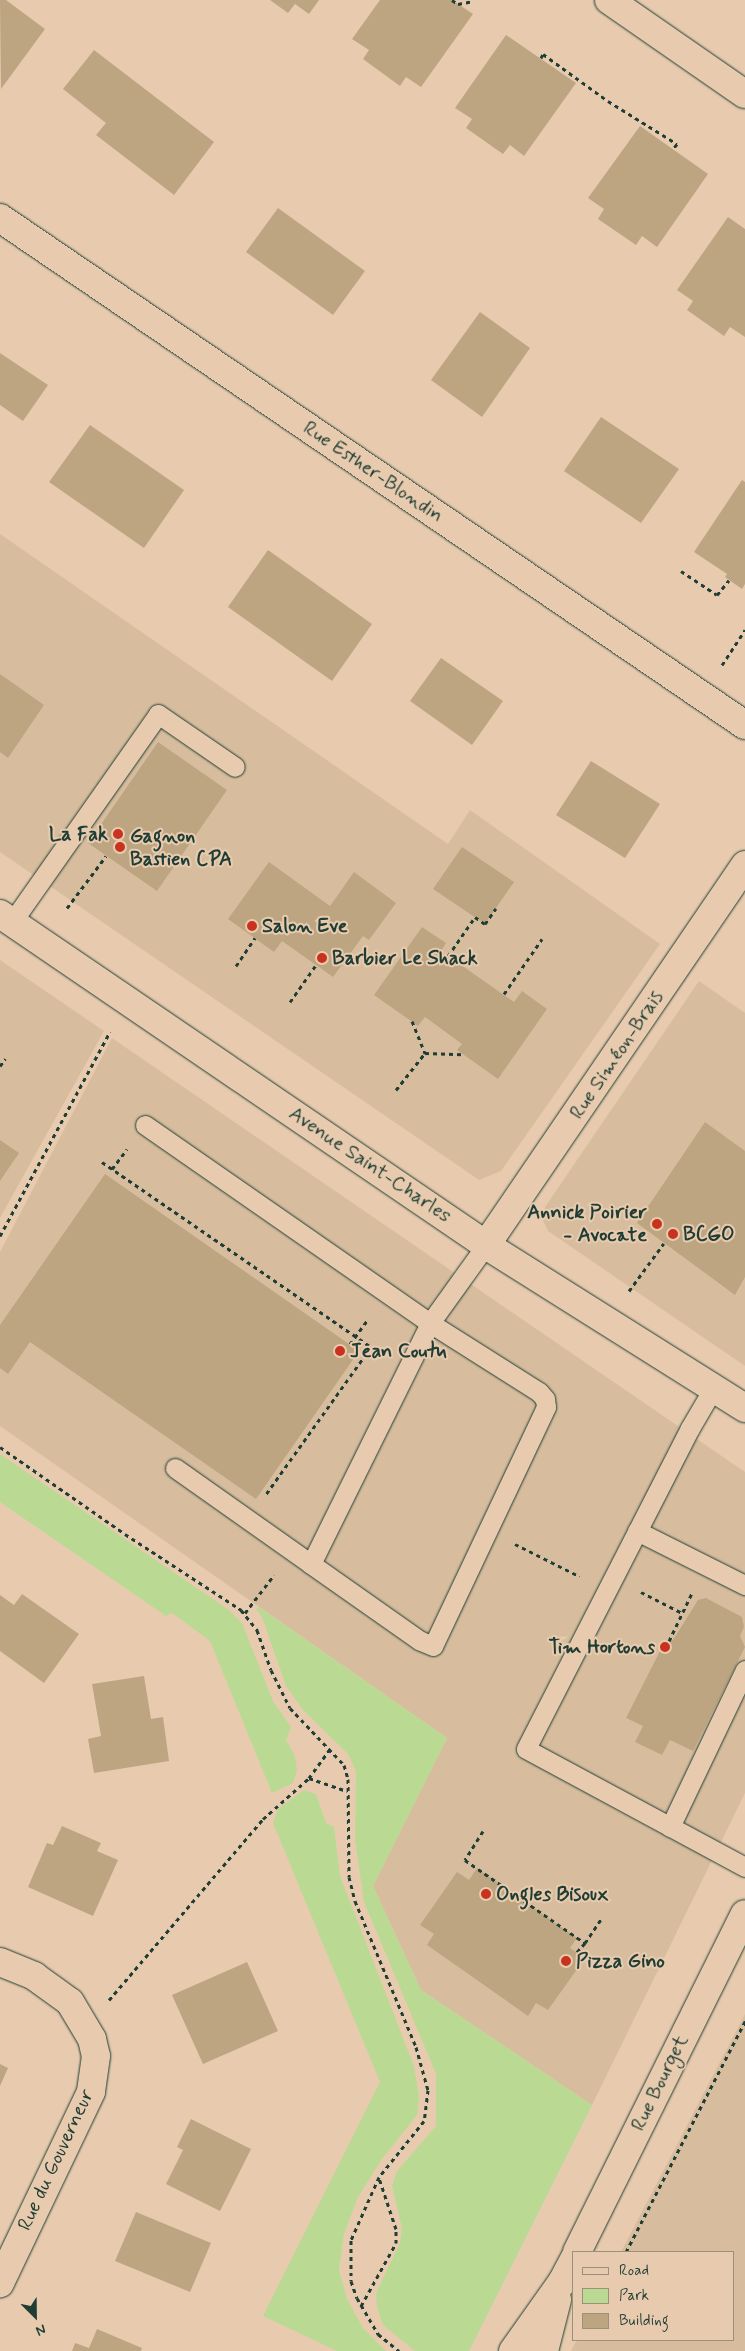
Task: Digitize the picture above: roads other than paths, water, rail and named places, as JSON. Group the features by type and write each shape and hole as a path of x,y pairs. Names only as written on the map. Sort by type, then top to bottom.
{"street":[{"path":"609,0 745,94"},
{"name":"Rue Esther-Blondin","path":"0,218 745,725"},
{"name":"Rue Siméon-Brais","path":"486,1244 745,865"},
{"name":"Avenue Saint-Charles","path":"6,918 486,1244 745,1408"},
{"name":"Rue Bourget","path":"578,2251 742,1925"},
{"name":"Rue du Gouverneur","path":"0,1962 34,1976 70,2002 92,2039 96,2056 91,2092 0,2283"},
{"path":"516,2350 568,2270"},
{"path":"544,2351 568,2270"}],"lane":[{"path":"6,918 158,714 235,767"},
{"path":"145,1124 430,1323 539,1392 546,1407 433,1646 419,1640 175,1468"},
{"path":"311,1564 430,1323 486,1244"},
{"path":"714,1387 637,1531 526,1749 745,1868"},
{"path":"637,1531 745,1585"},
{"path":"670,1827 745,1670"}],"place":[{"name":"La Fak","path":"118,834"},
{"name":"Gagnon Bastien CPA","path":"120,847"},
{"name":"Salon Eve","path":"252,926"},
{"name":"Barbier Le Shack","path":"322,958"},
{"name":"Annick Poirier - Avocate","path":"657,1224"},
{"name":"BCGO","path":"673,1234"},
{"name":"Jean Coutu","path":"340,1351"},
{"name":"Tim Hortons","path":"665,1647"},
{"name":"Ongles Bisoux","path":"486,1894"},
{"name":"Pizza Gino","path":"566,1961"}]}
